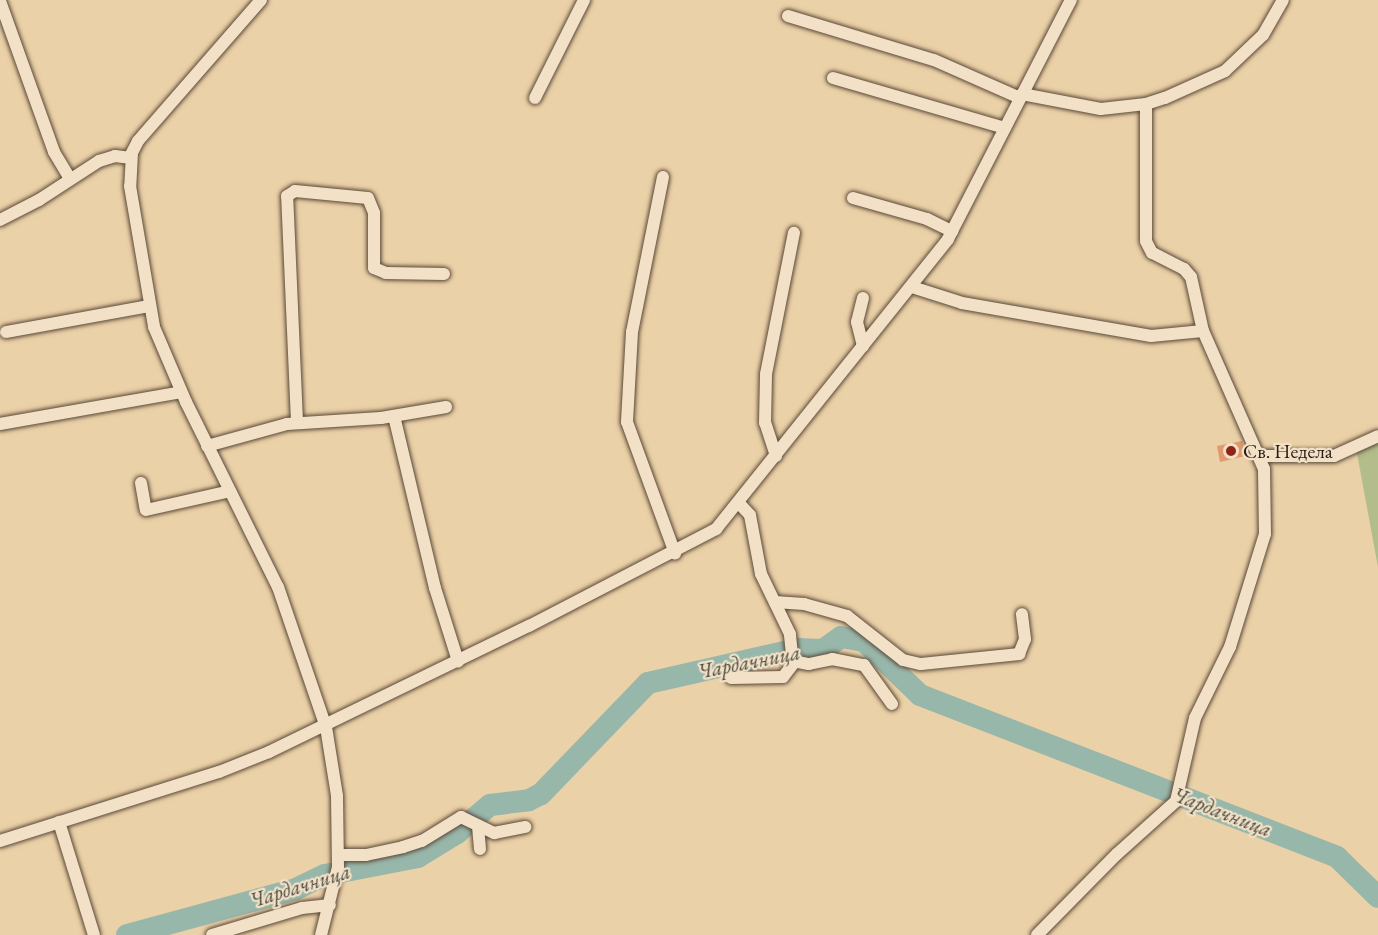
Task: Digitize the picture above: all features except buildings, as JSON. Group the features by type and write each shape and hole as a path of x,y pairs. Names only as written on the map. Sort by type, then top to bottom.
{"street":[{"path":"261,0 138,141 131,158 135,229 149,306 181,392 278,588 326,727 337,796 338,861 337,880 321,935"},
{"path":"535,99 584,0"},
{"path":"0,841 219,772 326,727 675,553 716,529 912,287 952,231 1071,0"},
{"path":"788,16 942,63 1021,96 1101,109 1146,104 1208,82 1225,70 1263,35 1283,0"},
{"path":"0,1 54,152 70,179"},
{"path":"833,78 1005,128"},
{"path":"1037,935 1117,854 1178,797 1195,718 1230,647 1265,534 1267,485 1258,456 1203,331 1189,273 1159,258 1146,241 1146,104"},
{"path":"0,220 107,157 131,158"},
{"path":"663,177 632,332 627,422 675,553"},
{"path":"297,422 287,196 295,191 362,195 371,201 374,213 374,268 386,273 444,274"},
{"path":"853,198 952,231"},
{"path":"776,456 765,423 766,374 794,233"},
{"path":"912,287 962,303 1151,336 1203,331"},
{"path":"863,298 857,322 864,346"},
{"path":"6,332 149,306"},
{"path":"0,424 181,392"},
{"path":"207,446 297,422 394,416 446,407"},
{"path":"394,416 435,588 458,661"},
{"path":"1258,456 1334,456 1378,436"},
{"path":"141,483 146,510 230,491"},
{"path":"731,678 783,677 792,655 775,602 761,574 750,515 739,503"},
{"path":"775,602 804,603 848,616 903,660 921,664 1019,654 1025,639 1022,614"},
{"path":"792,655 809,664 832,659 864,665 892,704"},
{"path":"338,861 422,841 456,819 494,833 525,827"},
{"path":"59,822 94,935"},
{"path":"472,823 480,849"},
{"path":"212,935 302,908 330,905"}],"green space":[{"path":"1378,436 1378,567 1356,448"}],"waterway":[{"name":"Чардачница","path":"127,935 296,889 325,875 418,857 457,833 490,805 529,800 541,794 648,683 798,649 823,650 841,637 864,641 920,695 1337,857 1378,897"}],"place":[{"name":"Св. Недела","path":"1231,451"}]}
